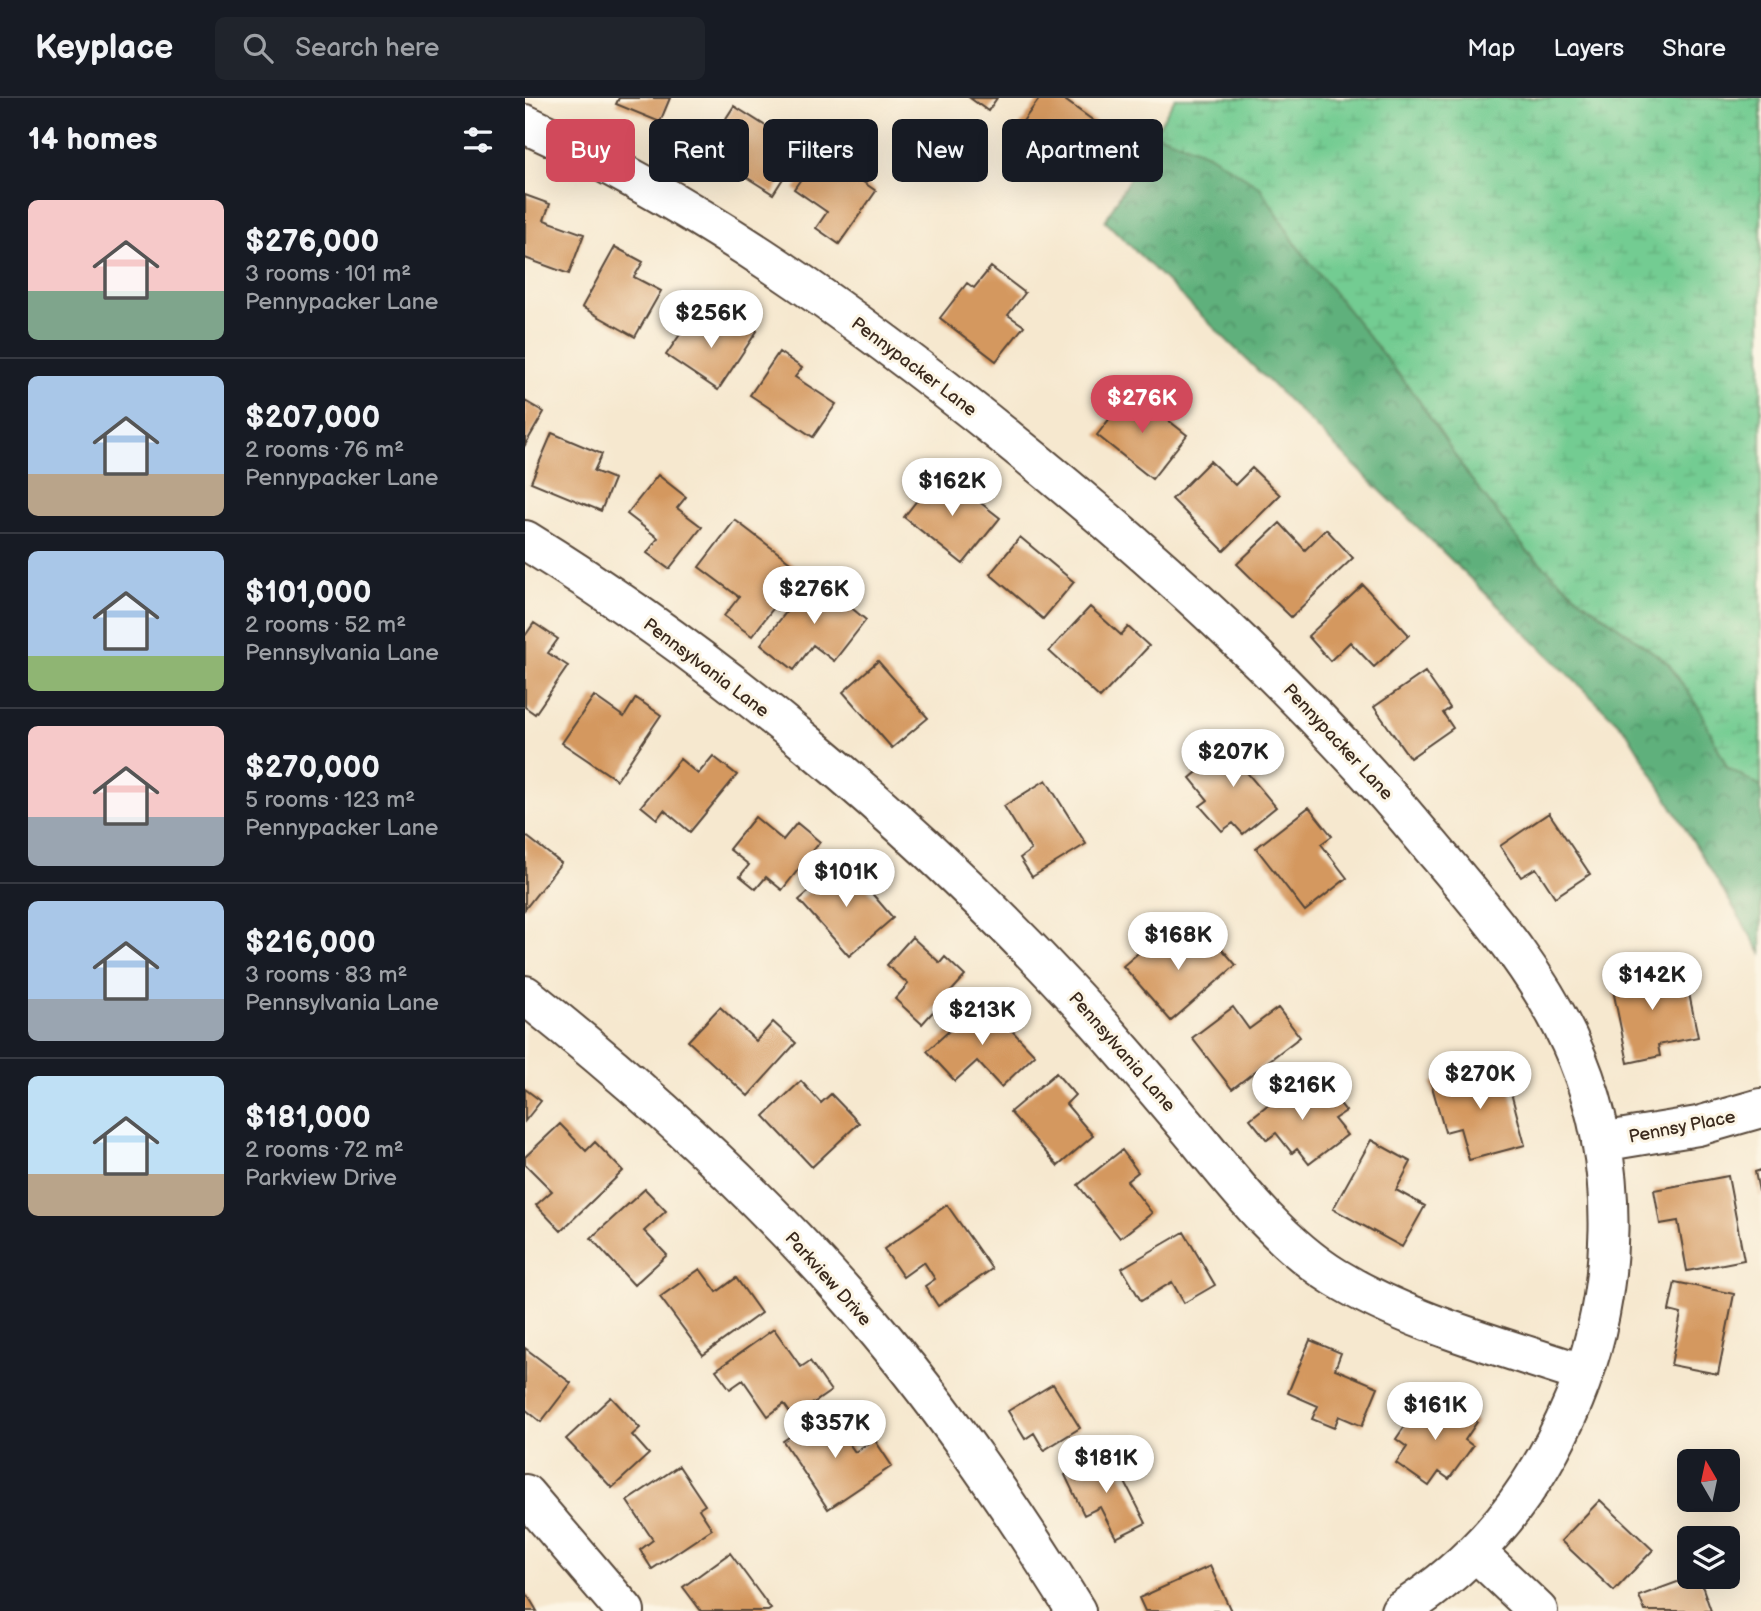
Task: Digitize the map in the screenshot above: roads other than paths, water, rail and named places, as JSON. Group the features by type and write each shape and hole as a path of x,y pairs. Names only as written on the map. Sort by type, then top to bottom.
{"street":[{"name":"Pennypacker Lane","path":"525,124 682,207 843,313 953,395 1107,520 1250,650 1381,786 1511,946 1542,990 1567,1035 1587,1085 1601,1142 1607,1195 1607,1253 1600,1316 1584,1374 1554,1444 1530,1487 1476,1552 1429,1592 1400,1611"},
{"name":"Pennsylvania Lane","path":"525,540 665,636 778,723 865,794 968,887 1073,995 1228,1177 1308,1258 1334,1276 1389,1304 1584,1374"},
{"name":"Parkview Drive","path":"525,995 602,1056 733,1177 849,1298 932,1401 1012,1509 1076,1611"},
{"name":"Pennsy Place","path":"1601,1142 1697,1126 1761,1108"},
{"path":"525,1494 625,1611"},
{"path":"1476,1552 1538,1611"}]}
